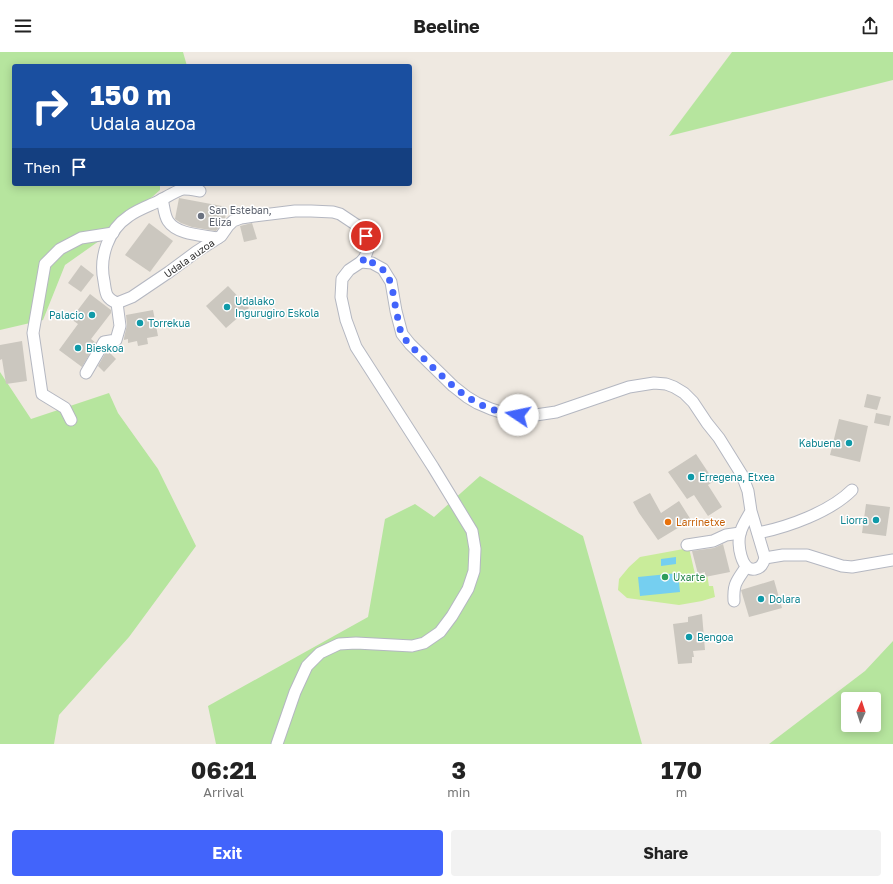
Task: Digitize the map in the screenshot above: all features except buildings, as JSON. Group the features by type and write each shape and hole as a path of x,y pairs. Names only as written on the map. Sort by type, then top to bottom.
{"street":[{"path":"86,372 104,342 116,340 120,326 117,303 108,298 103,272 105,250 113,233 130,215 147,206 183,189 200,191"},
{"path":"162,199 167,220 173,227 181,232 218,238"},
{"name":"Udala auzoa","path":"117,303 132,297 221,236 233,221 264,214 311,211 333,212 340,214 358,226 366,236 368,249 362,262"},
{"path":"71,420 65,408 42,394 33,333 45,264 60,249 81,238 113,233"},
{"path":"277,744 295,692 307,666 320,653 339,644 356,643 412,646 424,643 440,632 452,616 468,589 474,571 475,549 472,530 356,347 346,320 341,297 342,279 349,270 362,262 372,263 383,269 391,282 402,334 410,344 466,397 491,409 507,414 529,416 556,412 629,387 654,383 666,384 684,393 693,402 719,438 742,475 748,491 751,512 765,558 763,565 758,569 752,570 746,567 743,561 739,543 743,524 751,512"},
{"path":"758,533 778,528 822,511 841,500 852,490"},
{"path":"687,545 713,541 740,533"},
{"path":"765,558 783,555 807,555 842,566 852,567 893,560"},
{"path":"734,601 735,584 746,567"}],"green space":[{"path":"0,52 183,52 186,64 12,64 12,186 160,186 160,190 116,229 65,265 43,320 0,330"},
{"path":"732,52 893,52 893,80 669,136"},
{"path":"0,372 31,419 109,393 118,413 158,469 196,546 129,637 59,715 54,744 0,744"},
{"path":"480,476 583,536 642,744 216,744 208,706 368,617 385,519 415,504 434,517"},
{"name":"Uxarte","path":"689,548 695,574 707,574 709,586 713,586 715,597 679,605 627,598 618,590 619,579 640,557"},
{"path":"893,641 893,744 769,744 865,671"}],"water":[{"path":"676,557 676,564 661,566 661,559"},
{"path":"678,573 680,592 640,596 638,577"}],"place":[{"name":"San Esteban, Eliza","path":"201,216"},
{"name":"Udalako Ingurugiro Eskola","path":"227,307"},
{"name":"Palacio","path":"92,315"},
{"name":"Torrekua","path":"140,323"},
{"name":"Bieskoa","path":"78,348"},
{"name":"Kabuena","path":"849,443"},
{"name":"Erregena, Etxea","path":"691,477"},
{"name":"Liorra","path":"876,520"},
{"name":"Larrinetxe","path":"668,522"},
{"name":"Uxarte","path":"665,577"},
{"name":"Dolara","path":"761,599"},
{"name":"Bengoa","path":"689,637"}],"route":[{"path":"366,236 368,249 362,262 372,263 383,269 391,282 402,334 410,344 466,397 491,409 507,414 518,415"}]}
